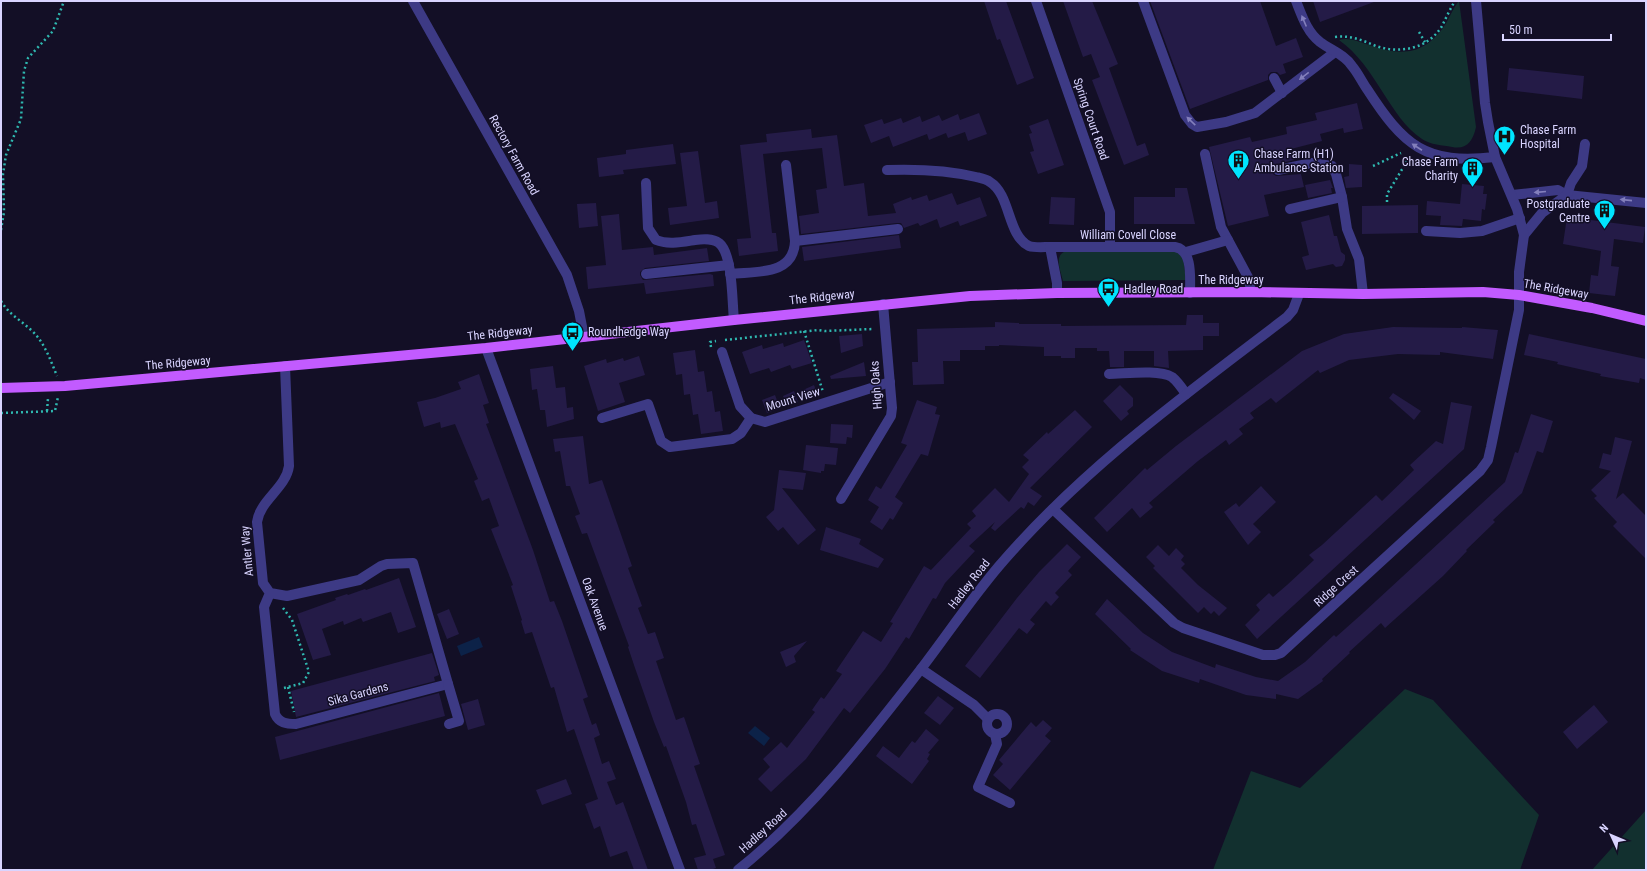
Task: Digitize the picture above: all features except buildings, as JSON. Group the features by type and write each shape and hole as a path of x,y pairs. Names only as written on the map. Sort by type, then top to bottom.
{"main road":[{"name":"The Ridgeway","path":"1,388 65,386 486,348 734,320 970,296 1057,293 1190,294 1251,292 1363,294 1483,292 1519,295 1592,308 1646,321"}],"street":[{"name":"Rectory Farm Road","path":"413,1 567,275 583,325 584,337"},
{"name":"Spring Court Road","path":"1036,1 1110,212 1110,247"},
{"path":"1143,1 1185,115 1192,124 1198,127 1255,113 1335,52"},
{"path":"1296,1 1307,27 1320,42 1352,65 1387,118 1402,136 1415,147 1438,156 1470,160 1495,157"},
{"path":"1476,1 1485,102 1495,157 1512,195 1524,235"},
{"path":"1274,78 1282,93"},
{"path":"1524,235 1542,213 1567,194 1571,183 1582,166 1585,144"},
{"path":"1205,154 1221,227 1249,279 1251,292"},
{"path":"1278,170 1312,163 1332,166 1336,174 1342,197 1347,229 1359,259 1363,294"},
{"path":"646,274 777,268 784,266 792,259 795,241 786,165"},
{"name":"William Covell Close","path":"887,170 917,169 961,174 989,180 998,188 1016,231 1023,241 1030,246 1182,248 1186,252 1189,267 1190,294"},
{"path":"646,183 648,228 656,240 670,243 705,239 714,240 724,248 729,270 734,320"},
{"path":"1512,195 1558,190 1567,194 1646,203"},
{"path":"1290,209 1342,197"},
{"path":"1426,231 1460,233 1482,231 1520,218"},
{"path":"795,241 898,229"},
{"name":"Ridge Crest","path":"1053,509 1174,623 1183,628 1263,655 1275,655 1281,653 1480,471 1488,460 1519,310 1519,272 1524,235"},
{"path":"1186,252 1228,240"},
{"path":"1050,247 1057,283 1057,293"},
{"name":"Hadley Road","path":"738,870 805,809 841,770 921,669 999,566 1053,509 1134,434 1288,317 1293,310 1299,294"},
{"name":"High Oaks","path":"841,499 889,422 892,408 884,304"},
{"name":"Oak Avenue","path":"486,348 680,870"},
{"name":"Mount View","path":"722,352 740,406 751,418 764,422 890,382"},
{"name":"Antler Way","path":"275,594 263,583 257,522 258,512 288,472 285,366"},
{"path":"1109,374 1147,373 1168,376 1173,378 1186,394"},
{"path":"602,418 648,404 661,441 670,446 732,439 741,433 751,418"},
{"path":"296,724 286,724 278,719 273,690 264,607 275,594 288,596 359,580 381,566 387,564 413,563 459,721 449,724"},
{"path":"921,669 974,705 988,719 988,728 995,734 997,744 978,787 1010,803"},
{"name":"Sika Gardens","path":"296,724 448,684"},
{"path":"988,719 995,714 1004,716 1007,719 1007,728 1000,734 995,734"}],"path":[{"path":"1,230 4,212 3,174 6,154 21,119 24,71 28,58 53,31 64,1"},
{"path":"1330,37 1347,35 1386,49 1409,49 1425,42 1441,27 1454,1"},
{"path":"1419,32 1425,42"},
{"path":"1373,166 1401,153"},
{"path":"1387,202 1387,194 1409,158"},
{"path":"1,301 15,318 30,329 40,341 57,376"},
{"path":"722,352 714,354 710,342 804,331 885,328"},
{"path":"804,331 826,402"},
{"path":"47,411 48,395"},
{"path":"1,413 55,410 58,401"},
{"path":"273,690 303,683 309,672 292,620 284,612 275,594"},
{"path":"288,687 296,724"}],"green space":[{"path":"1459,1 1476,127 1471,140 1465,146 1457,148 1429,142 1422,139 1410,129 1400,118 1363,63 1339,40 1354,40 1391,51 1411,51 1429,43 1437,35 1445,25"},
{"path":"1175,251 1183,257 1186,280 1063,281 1059,265 1059,257 1064,252"},
{"path":"1405,689 1433,700 1539,815 1520,870 1213,870 1251,771 1300,788"},
{"path":"1646,810 1646,870 1592,870"}],"water":[{"path":"479,637 483,647 461,656 457,646"},
{"path":"755,726 770,738 764,746 748,733"}],"place":[{"name":"Chase Farm Hospital","path":"1505,156"},
{"name":"Chase Farm (H1) Ambulance Station","path":"1239,180"},
{"name":"Chase Farm Charity","path":"1473,188"},
{"name":"Postgraduate Centre","path":"1605,230"},
{"name":"Hadley Road","path":"1109,308"},
{"name":"Roundhedge Way","path":"572,352"}]}
